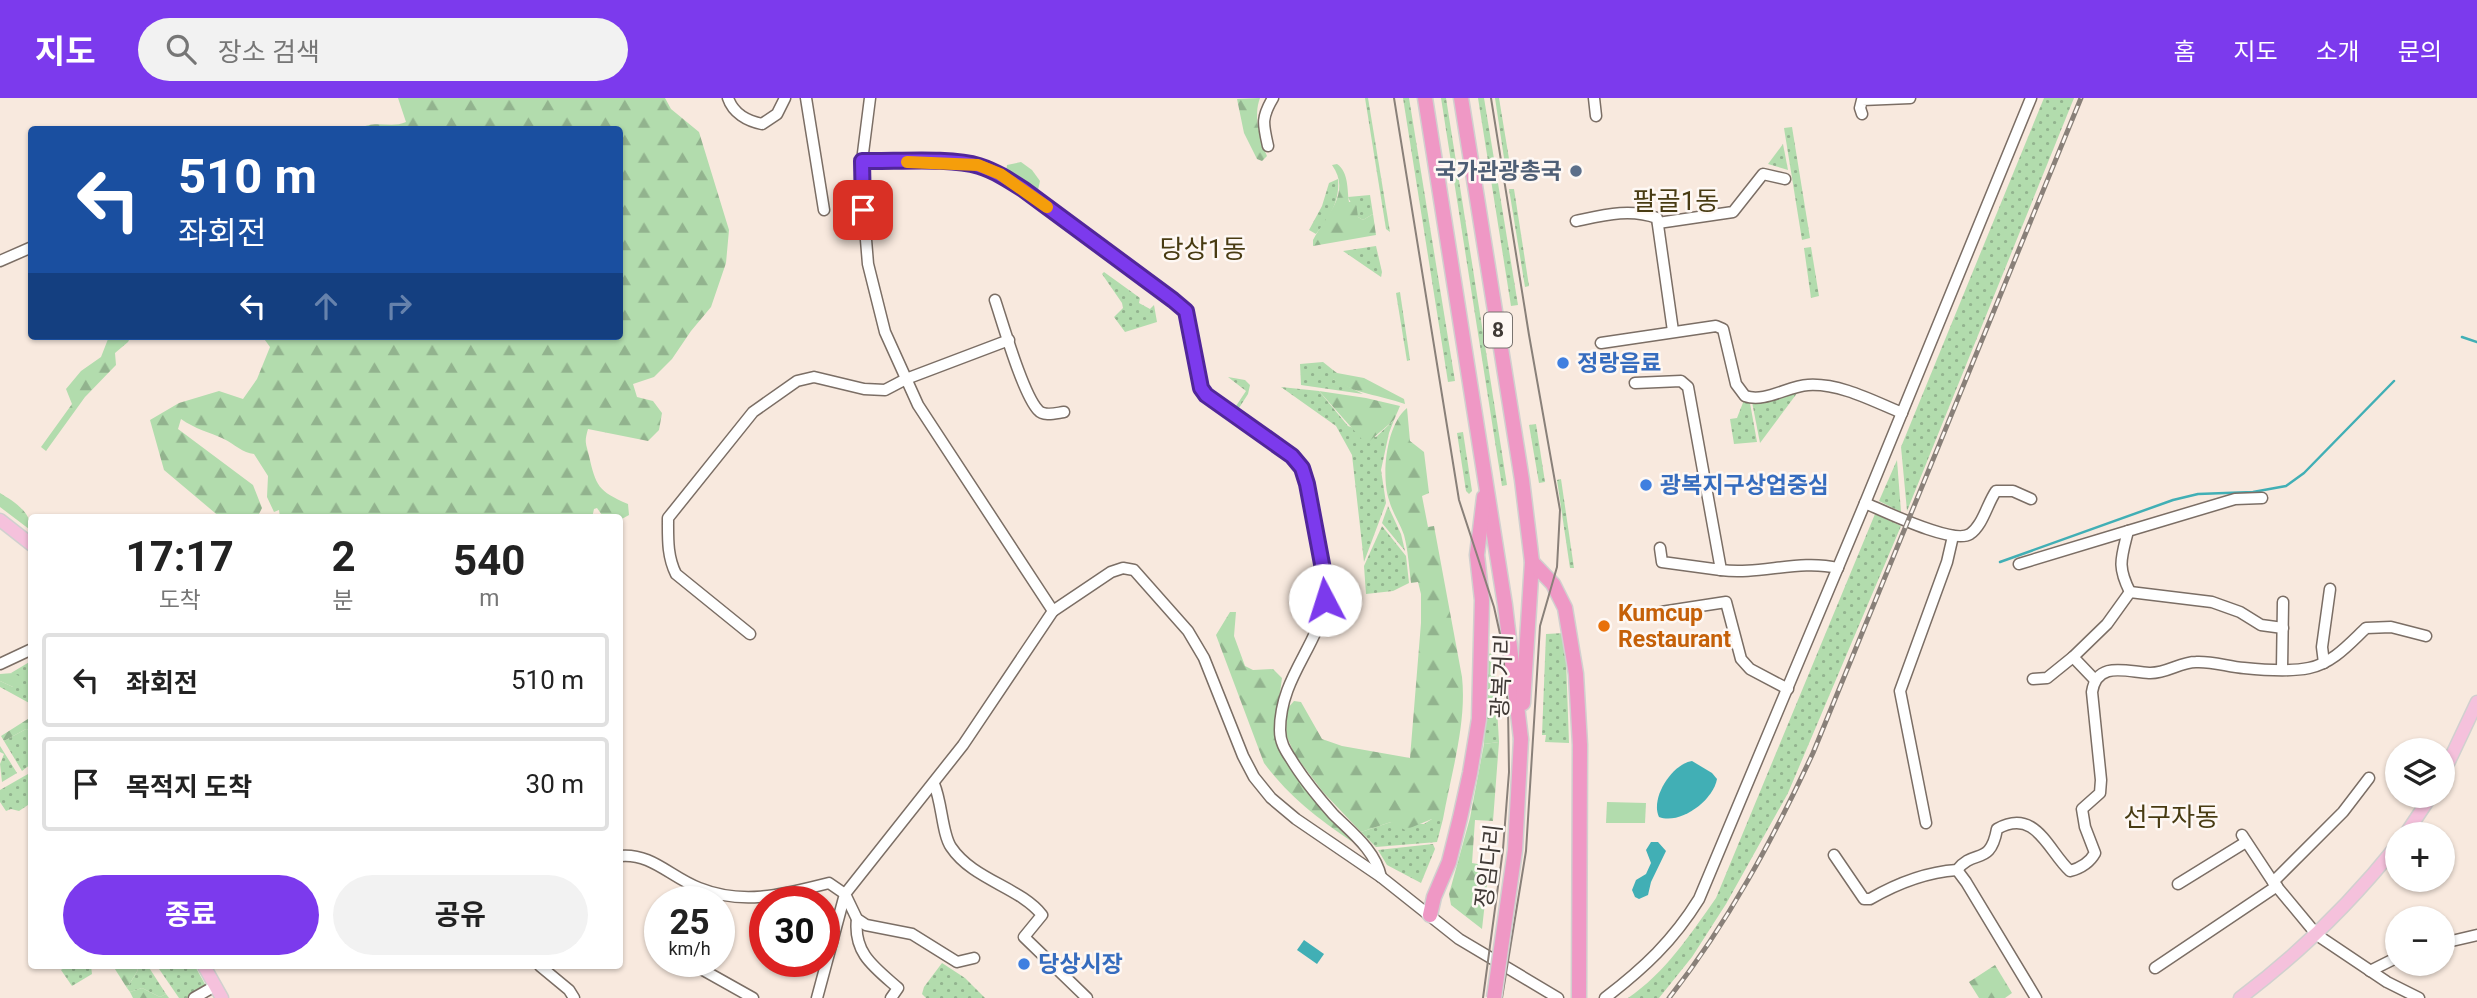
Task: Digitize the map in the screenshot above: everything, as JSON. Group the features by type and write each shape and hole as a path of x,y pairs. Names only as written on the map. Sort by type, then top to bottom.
{"highway":[{"name":"광복거리","path":"1425,98 1486,485 1521,739"},
{"name":"광복거리","path":"1461,98 1522,480 1532,562 1521,739"},
{"path":"1430,915 1461,818 1479,719 1482,626 1477,555 1486,485"},
{"path":"1532,562 1553,584 1564,608 1576,674 1580,745 1579,998"},
{"name":"정임다리","path":"1494,998 1515,850 1521,739"}],"main road":[{"path":"0,520 28,542"},
{"path":"2455,749 2477,702"},
{"path":"2240,998 2279,969 2317,935 2385,859"},
{"path":"206,969 218,992"}],"street":[{"path":"728,98 730,105 740,115 762,124 777,114 785,98"},
{"path":"806,98 824,210"},
{"path":"870,98 862,161 866,241 874,296 885,332 918,405 1054,611"},
{"path":"1268,146 1263,122 1264,112 1273,98"},
{"path":"1594,98 1596,116"},
{"path":"1862,114 1862,100 1910,98"},
{"path":"1605,998 1663,950 1682,927 1699,899 2031,98"},
{"path":"862,161 978,165 1000,174 1023,189 1186,311 1201,388 1206,395 1292,456 1302,468 1325,580 1325,600 1320,620 1281,706 1281,742 1313,792 1368,850 1378,864 1381,877"},
{"path":"1658,223 1733,212 1763,174 1785,179"},
{"path":"1576,221 1609,214 1641,213 1657,218 1673,331"},
{"path":"0,261 28,249"},
{"path":"995,300 1027,389 1038,411 1045,414 1064,412"},
{"path":"1601,343 1716,326 1723,329 1736,384 1745,396 1757,398 1787,388 1828,386 1902,413"},
{"path":"750,634 676,574 670,562 668,518 753,412 797,382 814,377 864,389 885,390 906,379 1009,340"},
{"path":"1635,383 1681,381 1688,387 1721,569"},
{"path":"1865,503 1908,522 1953,536 1971,534 1980,522 1987,502 1996,491 2013,491 2031,499"},
{"path":"2019,564 2235,499 2262,498"},
{"path":"2128,531 2120,565 2121,574 2130,592"},
{"path":"1926,823 1900,691 1944,569 1953,536"},
{"path":"1660,548 1662,562 1735,572 1812,563 1838,568"},
{"path":"817,998 845,894 934,784 999,694 1054,611 1111,572 1123,568 1134,570 1188,631 1210,671 1242,756 1271,799 1381,877 1460,939 1558,998"},
{"path":"2324,663 2322,647 2330,589"},
{"path":"2130,592 2212,602 2240,612 2261,625 2283,628"},
{"path":"2033,680 2047,678 2073,657 2107,624 2130,592"},
{"path":"1661,612 1726,602 1741,659 1751,669 1787,690"},
{"path":"2282,669 2283,602"},
{"path":"1834,855 1864,899 1870,899 1902,884 1944,871 1957,870 1965,861 1987,854 1992,848 1997,830 2012,824 2024,825 2040,833 2070,871 2091,860 2095,853 2095,846 2085,827 2082,809 2100,793 2092,692 2095,680 2112,670 2161,672 2199,661 2245,668 2308,668 2324,663 2338,654 2366,628 2391,627 2426,636"},
{"path":"0,664 28,651"},
{"path":"2073,657 2095,680"},
{"path":"2155,968 2275,884 2343,812 2369,778"},
{"path":"934,784 949,844 984,877 1035,906 1042,915 1024,937 1087,998"},
{"path":"2178,884 2244,838 2275,884 2317,935 2387,982 2420,998"},
{"path":"623,856 632,855 655,862 700,889 756,899 828,883 845,894 858,919 866,925 912,934 957,962 974,958"},
{"path":"1957,870 2036,998"},
{"path":"858,919 855,934 857,944 881,973 898,988 891,998"},
{"path":"2455,940 2477,935"},
{"path":"2370,971 2385,964"},
{"path":"544,969 569,990 574,998"},
{"path":"716,977 754,998"},
{"path":"194,998 218,992"}],"green space":[{"path":"398,98 665,98 671,109 699,132 729,230 726,263 711,307 672,359 654,377 633,384 637,397 653,401 662,413 659,430 648,441 588,429 586,437 591,466 597,481 604,491 628,504 629,515 623,518 623,514 601,514 597,508 593,514 280,514 279,510 274,512 267,497 268,476 254,454 181,419 178,429 253,485 262,508 259,514 216,514 164,470 150,420 179,403 219,391 243,399 257,379 270,347 265,340 623,340 623,126 365,126 406,122"},
{"path":"1260,98 1257,120 1267,156 1262,161 1257,159 1244,133 1237,99"},
{"path":"1365,98 1368,98 1390,232 1386,229"},
{"path":"1403,98 1409,98 1455,381 1448,382"},
{"path":"1441,98 1446,98 1507,485 1502,486"},
{"path":"1478,98 1484,98 1518,305 1511,306"},
{"path":"1495,98 1499,98 1512,177 1507,178"},
{"path":"2044,98 2074,98 1907,511 1901,447"},
{"path":"1792,127 1810,238 1802,240 1784,128"},
{"path":"1783,144 1788,170 1768,164"},
{"path":"1021,162 1032,170 1040,181 1038,190 1034,193 1006,172 1007,165"},
{"path":"1337,164 1346,176 1349,202 1356,202 1358,217 1363,220 1373,214 1376,235 1313,246 1313,240 1338,195 1337,175 1332,165"},
{"path":"1338,179 1333,208 1316,234 1309,230 1322,206 1329,183"},
{"path":"1509,189 1514,189 1529,286 1525,287"},
{"path":"1370,195 1373,214 1363,220 1358,217 1348,197"},
{"path":"1376,246 1381,277 1343,251"},
{"path":"1811,247 1819,296 1811,298 1804,248"},
{"path":"1104,272 1140,298 1139,303 1150,309 1154,305 1157,322 1125,332 1114,317 1123,308 1122,303 1102,274"},
{"path":"1400,292 1410,360 1407,361 1396,293"},
{"path":"108,340 129,340 115,353 116,365 85,397 46,451 41,447 72,404 66,389 81,371 101,357"},
{"path":"1323,362 1333,370 1333,379 1363,394 1301,385 1300,364"},
{"path":"1333,370 1364,378 1404,399 1405,404 1341,384 1333,379"},
{"path":"1228,377 1245,380 1250,385 1239,408 1236,406 1246,391"},
{"path":"1281,387 1319,391 1348,426 1376,437 1394,420 1381,470 1386,503 1364,562 1352,455 1336,426"},
{"path":"1319,391 1400,406 1394,420 1366,444"},
{"path":"1798,392 1760,443 1752,402"},
{"path":"1744,400 1750,403 1757,442 1734,444 1730,419 1737,418"},
{"path":"1407,408 1410,441 1424,452 1429,493 1422,496 1428,527 1434,526 1462,677 1462,712 1443,819 1432,819 1405,830 1391,822 1361,832 1323,792 1295,755 1286,735 1287,709 1294,701 1301,702 1322,739 1342,746 1410,758 1421,594 1418,582 1411,583 1404,535 1390,504 1385,478 1390,438 1394,426"},
{"path":"1536,424 1545,482 1539,483 1529,425"},
{"path":"1463,432 1472,491 1469,494 1466,491 1457,433"},
{"path":"1897,460 1901,512 1879,501"},
{"path":"1561,479 1574,568 1570,568 1557,480"},
{"path":"0,493 28,516 28,528 0,507"},
{"path":"1388,506 1401,534 1405,551 1382,523"},
{"path":"1875,514 1901,526 1788,793 1726,904 1692,957 1659,998 1628,998 1665,965 1716,898"},
{"path":"1382,526 1406,556 1409,583 1393,591 1366,594 1364,566"},
{"path":"1230,612 1236,612 1234,636 1245,666 1253,670 1273,669 1282,678 1276,722 1277,740 1359,846 1307,809 1264,763 1216,635"},
{"path":"1565,633 1569,743 1545,742 1546,735 1542,735 1546,634"},
{"path":"1490,653 1494,657 1499,742 1484,744 1487,657"},
{"path":"28,663 28,702 0,687 0,681 13,687 11,673"},
{"path":"13,673 21,677 19,686 13,687 0,681 0,674"},
{"path":"28,719 28,729 4,741 1,736"},
{"path":"28,729 28,766 22,771 4,741"},
{"path":"1499,742 1493,821 1475,820 1472,863 1489,866 1482,929 1451,905 1449,894 1470,818 1484,744"},
{"path":"0,746 17,773 2,782 0,764 4,754 0,752"},
{"path":"28,774 28,805 19,811 6,811 0,802 0,790"},
{"path":"1607,802 1646,803 1645,823 1606,823"},
{"path":"1432,819 1443,819 1437,842 1376,847 1361,832 1391,822 1424,824"},
{"path":"1433,844 1435,849 1421,883 1387,865 1378,850"},
{"path":"942,963 965,978 985,998 926,998 922,994 924,987"},
{"path":"1995,965 2012,993 2005,998 1979,998 1969,982"},
{"path":"91,969 92,974 72,986 61,970"},
{"path":"115,969 138,970 127,988"},
{"path":"150,969 166,994 160,997 142,988 130,992 127,988 138,970"},
{"path":"159,969 197,969 206,986 187,998 179,998"},
{"path":"142,988 160,997 166,994 169,998 133,998 130,992"}],"water":[{"path":"1692,761 1712,773 1717,779 1714,787 1702,803 1686,814 1667,819 1659,817 1658,801 1665,783 1677,768"},
{"path":"1651,842 1658,842 1666,851 1651,882 1648,895 1639,899 1632,890 1636,880 1646,874 1651,863 1646,850"},
{"path":"1304,940 1324,954 1317,964 1297,950"}],"waterway":[{"path":"2462,337 2477,342"},
{"path":"2000,562 2173,500 2198,494 2253,492 2286,486 2304,473 2394,381"}],"tram line":[{"path":"1394,98 1459,500 1494,607 1502,643 1508,707 1509,772 1503,849 1483,998"},
{"path":"1491,98 1560,510 1557,567 1540,626 1526,851 1502,998"}],"railway":[{"path":"1669,998 1711,940 1748,880 1813,753 2081,98"}],"slow traffic":[{"path":"907,162 978,165 1000,174 1047,207"}],"place":[{"name":"국가관광총국","path":"1576,171"},
{"name":"정랑음료","path":"1563,363"},
{"name":"광복지구상업중심","path":"1646,485"},
{"name":"Kumcup Restaurant","path":"1604,626"},
{"name":"당상시장","path":"1024,964"}],"district":[{"name":"팔골1동","path":"1676,201"},
{"name":"당상1동","path":"1203,249"},
{"name":"선구자동","path":"2171,817"}],"route":[{"path":"863,210 862,161 978,165 1000,174 1023,189 1173,300 1186,311 1199,380 1206,395 1292,456 1302,468 1325,580 1325,600"}]}
